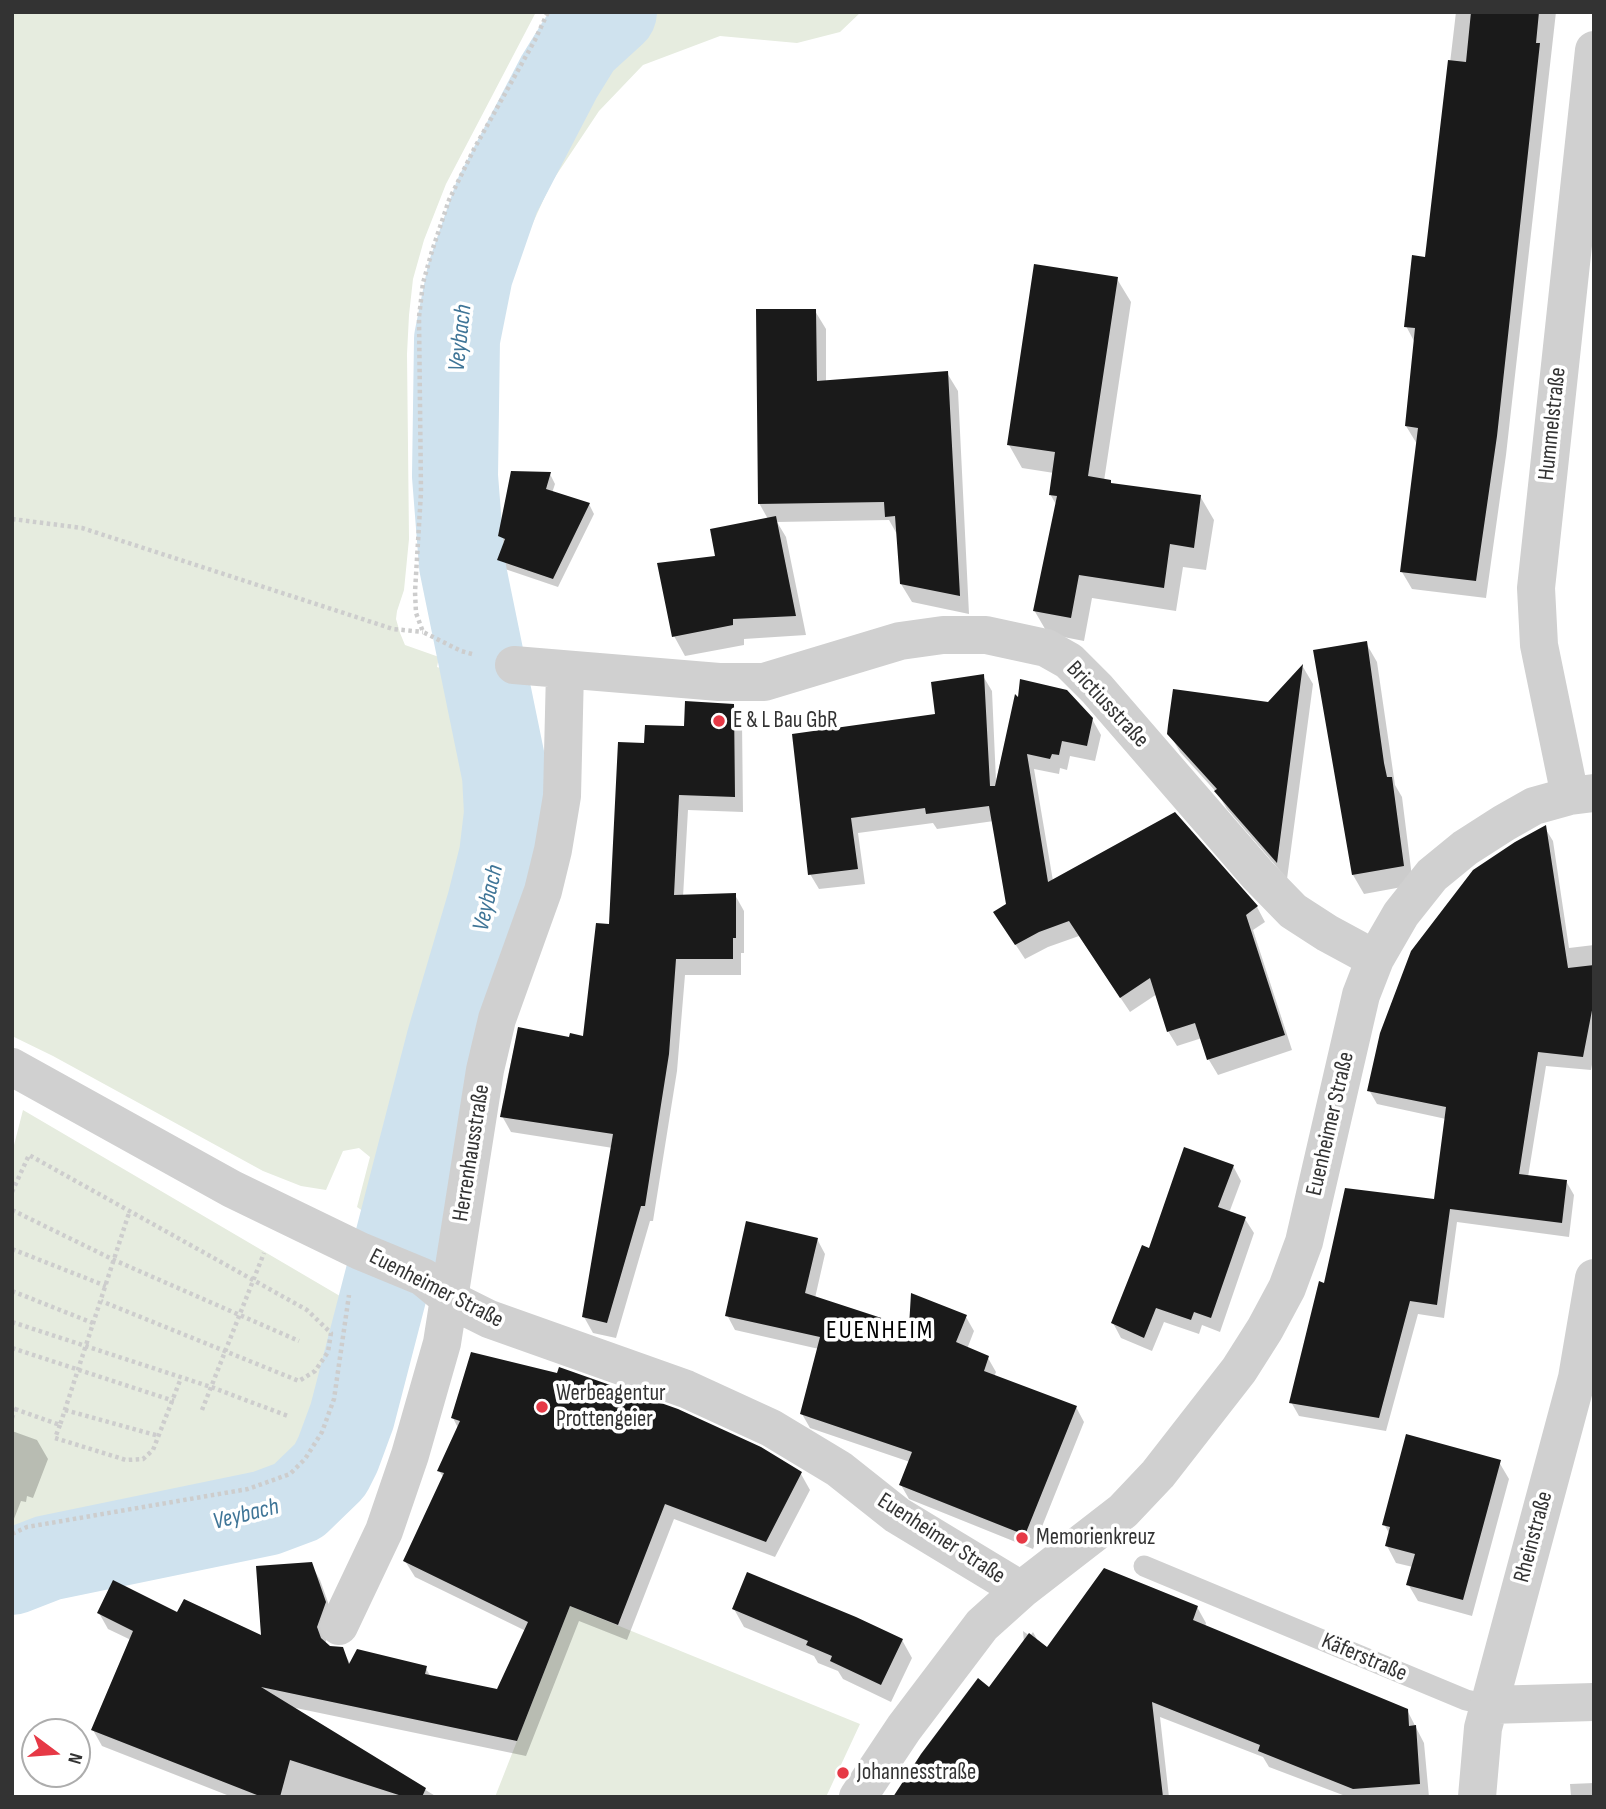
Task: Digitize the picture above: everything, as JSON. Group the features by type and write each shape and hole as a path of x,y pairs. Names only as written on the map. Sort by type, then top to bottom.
{"street":[{"name":"Hummelstraße","path":"1582,794 1539,645 1536,588 1594,50"},
{"name":"Brictiusstraße","path":"514,665 719,682 764,682 900,641 943,635 986,635 1046,648 1069,661 1097,690 1258,875 1293,911 1375,959"},
{"name":"Herrenhausstraße","path":"339,1626 384,1531 410,1455 442,1343 437,1288 485,1070 497,1019 542,891 553,850 562,796 565,671"},
{"name":"Euenheimer Straße","path":"12,1067 232,1189 437,1288 489,1319 686,1389 771,1427 839,1469 897,1515 1021,1590 1114,1519 1158,1474 1239,1370 1265,1329 1287,1288 1304,1242 1361,995 1375,959 1401,914 1432,875 1465,848 1504,822 1534,806 1582,794"},
{"name":"Rheinstraße","path":"1477,1797 1483,1728 1577,1378 1594,1278"},
{"path":"858,1797 904,1728 982,1625 1021,1590"},
{"name":"Käferstraße","path":"1489,1705 1594,1702"}],"lane":[{"name":"Käferstraße","path":"1144,1566 1466,1700 1489,1705"}],"path":[{"path":"423,632 416,612 415,592 421,492 418,342 423,283 449,200 548,12"},
{"path":"12,519 82,528 393,629 423,632 461,651"},
{"path":"12,1192 29,1155 307,1310 331,1333 328,1352 315,1371 299,1381 101,1301"},
{"path":"12,1210 114,1260 299,1341"},
{"path":"129,1213 55,1438 127,1460 144,1459 153,1450 181,1378"},
{"path":"202,1410 281,1213"},
{"path":"12,1250 106,1286"},
{"path":"12,1534 27,1527 248,1489 290,1474 306,1459 322,1432 334,1399 349,1295 360,1251"},
{"path":"12,1291 93,1323"},
{"path":"12,1322 211,1387 288,1416"},
{"path":"12,1348 174,1401"},
{"path":"12,1418 14,1409 60,1425"},
{"path":"65,1410 159,1436"}],"shaded area":[{"path":"12,12 536,12 446,184 424,240 413,279 409,315 409,539 404,590 396,619 405,645 439,657 437,667 456,673 459,664 464,665 465,669 514,682 525,682 530,689 533,705 543,804 540,838 438,1249 434,1254 365,1227 370,1216 357,1207 370,1157 359,1148 343,1151 326,1190 301,1186 263,1171 12,1036"},
{"path":"558,12 861,12 840,32 797,43 720,36 643,65 599,111 551,183 503,289 490,343 482,554 503,643 489,637 471,555 465,476 467,363 472,319 487,251 498,220 481,212 463,269 450,340 448,476 462,630 453,638 435,619 429,602 427,583 429,304 439,253 454,214 475,168"},
{"path":"23,1110 345,1299 355,1296 358,1278 417,1301 362,1473 347,1496 329,1516 307,1528 273,1540 81,1577 12,1604 12,1153"},
{"path":"570,1606 860,1724 826,1797 495,1797"}],"building":[{"path":"1471,12 1539,12 1536,43 1540,43 1497,436 1476,581 1400,572 1418,428 1405,426 1415,328 1404,327 1412,255 1425,257 1448,60 1466,62"},
{"path":"1034,264 1118,277 1088,476 1111,480 1111,483 1201,495 1194,548 1170,544 1164,588 1079,575 1071,618 1033,611 1057,496 1049,495 1055,452 1007,445"},
{"path":"756,309 816,309 817,381 948,371 960,596 900,584 895,516 885,517 884,502 758,504"},
{"path":"511,471 551,472 546,489 590,503 553,579 497,560 505,539 498,536"},
{"path":"776,516 796,616 733,619 733,625 672,637 657,563 715,556 710,529"},
{"path":"1367,641 1384,763 1387,777 1392,777 1404,866 1352,875 1313,650"},
{"path":"1303,664 1277,863 1214,791 1217,789 1167,734 1168,725 1173,689 1268,702"},
{"path":"984,674 990,786 995,786 1015,694 1018,697 1020,679 1067,690 1093,718 1087,746 1062,741 1059,755 1052,754 1050,759 1027,754 1048,882 1175,812 1258,906 1246,915 1285,1035 1207,1060 1195,1023 1167,1032 1150,978 1120,998 1069,921 1039,932 1015,945 993,912 1006,904 989,806 926,814 925,808 851,818 858,869 808,875 792,734 935,714 931,682"},
{"path":"685,701 734,704 735,797 679,795 674,895 736,893 736,938 733,938 733,959 676,959 669,1054 645,1206 641,1206 607,1323 582,1317 613,1134 500,1117 518,1027 569,1037 570,1033 583,1036 596,923 609,924 618,742 644,743 645,725 684,726"},
{"path":"1546,825 1568,968 1594,965 1594,1000 1583,1057 1538,1052 1519,1174 1567,1180 1562,1223 1450,1209 1437,1305 1410,1301 1379,1418 1289,1403 1319,1281 1324,1283 1345,1188 1434,1199 1446,1107 1367,1091 1380,1033 1411,951 1473,870"},
{"path":"1184,1147 1234,1165 1218,1207 1246,1217 1211,1318 1194,1312 1191,1320 1156,1308 1144,1338 1111,1323 1142,1245 1149,1248"},
{"path":"746,1221 818,1238 805,1293 909,1327 911,1293 967,1315 956,1342 989,1356 984,1371 1077,1406 1025,1535 899,1485 912,1452 800,1414 820,1337 725,1316"},
{"path":"471,1352 557,1373 559,1367 678,1409 761,1447 802,1472 766,1542 665,1504 618,1625 570,1606 517,1741 261,1687 426,1788 422,1797 405,1797 290,1760 280,1797 262,1797 91,1730 133,1631 97,1613 113,1580 177,1612 184,1599 261,1635 256,1566 312,1562 326,1602 317,1627 321,1638 330,1646 343,1647 349,1664 357,1649 427,1666 425,1674 497,1689 528,1622 403,1561 444,1473 437,1471 460,1421 451,1418"},
{"path":"1406,1434 1501,1460 1463,1600 1406,1585 1415,1554 1385,1546 1390,1527 1382,1525"},
{"path":"1104,1568 1198,1606 1193,1620 1408,1709 1409,1726 1416,1725 1420,1784 1353,1789 1258,1751 1260,1745 1152,1702 1163,1797 893,1797 921,1754 978,1678 989,1687 1029,1633 1047,1647"},
{"path":"747,1572 903,1639 881,1685 830,1661 832,1656 806,1645 808,1641 732,1609"}],"waterway":[{"name":"Veybach","path":"12,1572 48,1558 266,1513 298,1501 330,1470 338,1454 352,1416 449,1042 490,903 502,855 507,813 505,775 462,565 455,476 457,339 470,274 497,196 559,77 580,43 614,12"}],"place":[{"name":"E & L Bau GbR","path":"719,721"},
{"name":"Werbeagentur Prottengeier","path":"542,1407"},
{"name":"Memorienkreuz","path":"1022,1538"},
{"name":"Johannesstraße","path":"843,1773"}],"district":[{"name":"EUENHEIM","path":"880,1331"}]}
